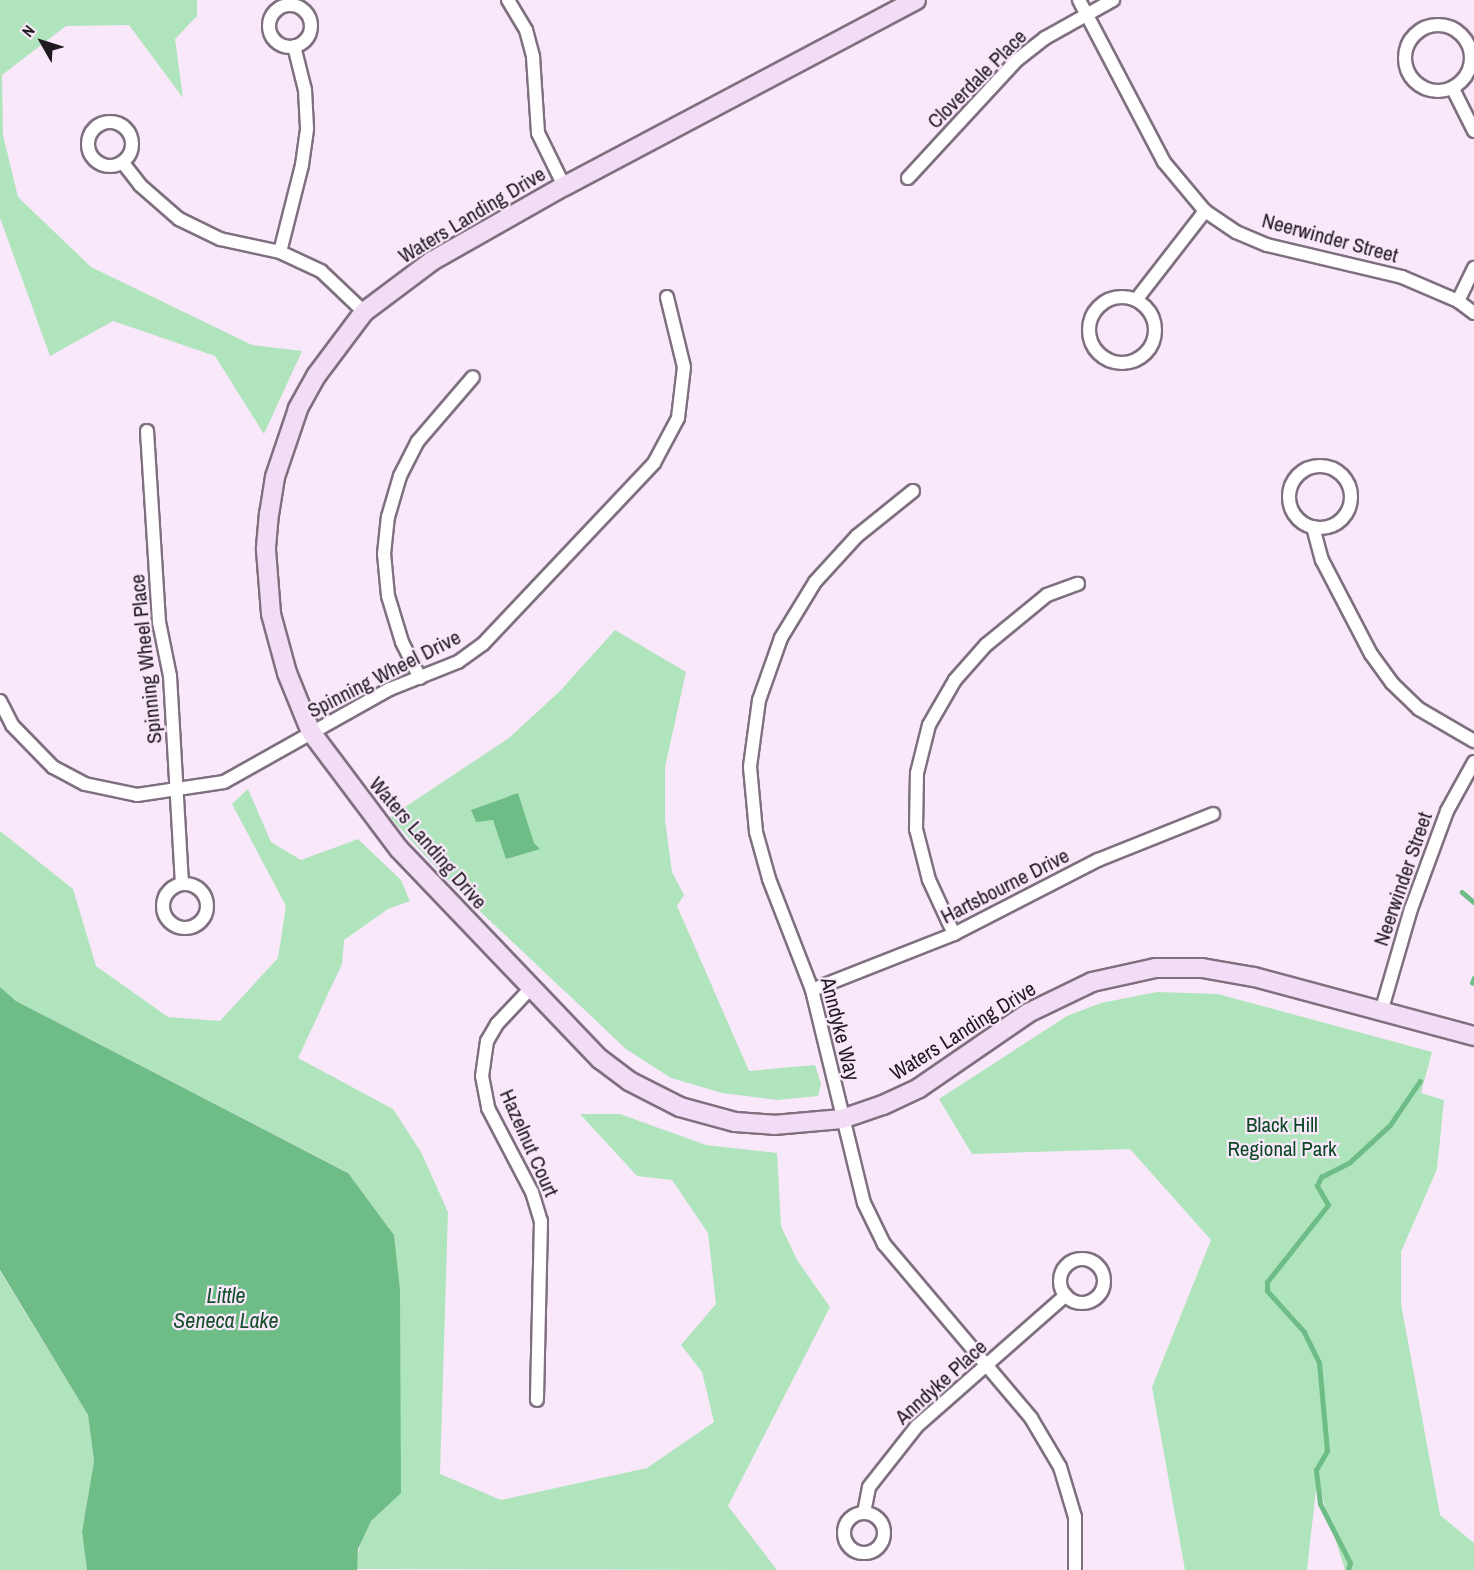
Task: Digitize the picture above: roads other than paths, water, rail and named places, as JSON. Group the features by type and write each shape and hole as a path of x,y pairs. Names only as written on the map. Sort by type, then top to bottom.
{"street":[{"path":"508,0 526,30 533,57 538,133 564,186"},
{"name":"Waters Landing Drive","path":"916,0 564,186 432,261 364,312 316,376 298,409 275,477 269,513 267,550 271,614 287,673 311,732 399,849 530,989 600,1059 629,1081 680,1107 745,1123 774,1125 842,1119 919,1088 1028,1013 1092,982 1155,968 1202,968 1254,976 1474,1036"},
{"name":"Neerwinder Street","path":"1079,0 1164,162 1205,211 1236,232 1267,245 1402,277 1458,301 1474,313"},
{"name":"Cloverdale Place","path":"908,178 1017,60 1087,14 1113,0"},
{"path":"1438,25 1452,28 1468,42 1471,63 1462,82 1453,89 1433,92 1414,83 1408,75 1405,65 1407,45 1421,30 1438,25"},
{"path":"280,252 302,165 307,128 305,90 294,46"},
{"path":"1453,89 1474,131"},
{"path":"123,163 140,185 179,219 220,239 280,252 321,272 364,312"},
{"path":"1136,300 1205,211"},
{"path":"1458,301 1474,268"},
{"name":"Spinning Wheel Drive","path":"0,701 12,725 38,755 77,780 137,795 178,791 225,782 390,689 458,662 483,644 654,463 678,418 684,367 667,297"},
{"path":"1114,297 1136,300 1151,315 1154,336 1150,346 1144,355 1124,363 1103,357 1090,340 1089,329 1096,309 1114,297"},
{"path":"420,678 402,642 388,596 384,554 388,517 400,476 418,441 473,376"},
{"name":"Spinning Wheel Place","path":"147,431 159,622 170,675 182,884"},
{"path":"1312,527 1323,528 1342,519 1351,500 1346,480 1329,468 1310,468 1294,480 1289,499 1296,517 1312,527 1322,560 1371,654 1392,682 1419,709 1474,741"},
{"name":"Anndyke Way","path":"913,491 856,536 815,582 781,638 759,700 750,766 756,832 769,879 812,990 864,1203 884,1244 1031,1418 1060,1467 1075,1517 1075,1570"},
{"path":"954,934 929,880 916,830 916,773 929,725 955,680 986,645 1047,595 1078,584"},
{"name":"Neerwinder Street","path":"1381,1012 1411,909 1447,811 1474,762"},
{"name":"Hartsbourne Drive","path":"812,990 954,934 1098,860 1213,814"},
{"name":"Hazelnut Court","path":"530,989 487,1041 482,1076 488,1108 532,1192 542,1221 537,1400"},
{"name":"Anndyke Place","path":"864,1513 869,1487 890,1457 917,1426 1066,1295"}],"water":[{"path":"518,793 534,843 540,849 506,859 493,820 476,822 471,810"},
{"name":"Little Seneca Lake","path":"0,987 16,1001 348,1173 394,1235 400,1290 401,1493 371,1521 358,1549 357,1570 87,1570 82,1532 94,1461 88,1415 0,1270"}],"waterway":[{"path":"1462,892 1474,902"},
{"path":"1472,983 1474,978"},
{"path":"1348,1570 1350,1563 1320,1504 1316,1470 1327,1451 1319,1363 1304,1332 1267,1291 1267,1282 1328,1205 1317,1186 1321,1177 1349,1163 1390,1125 1420,1081"}],"park label":[{"name":"Black Hill Regional Park","path":"1282,1137"}]}
